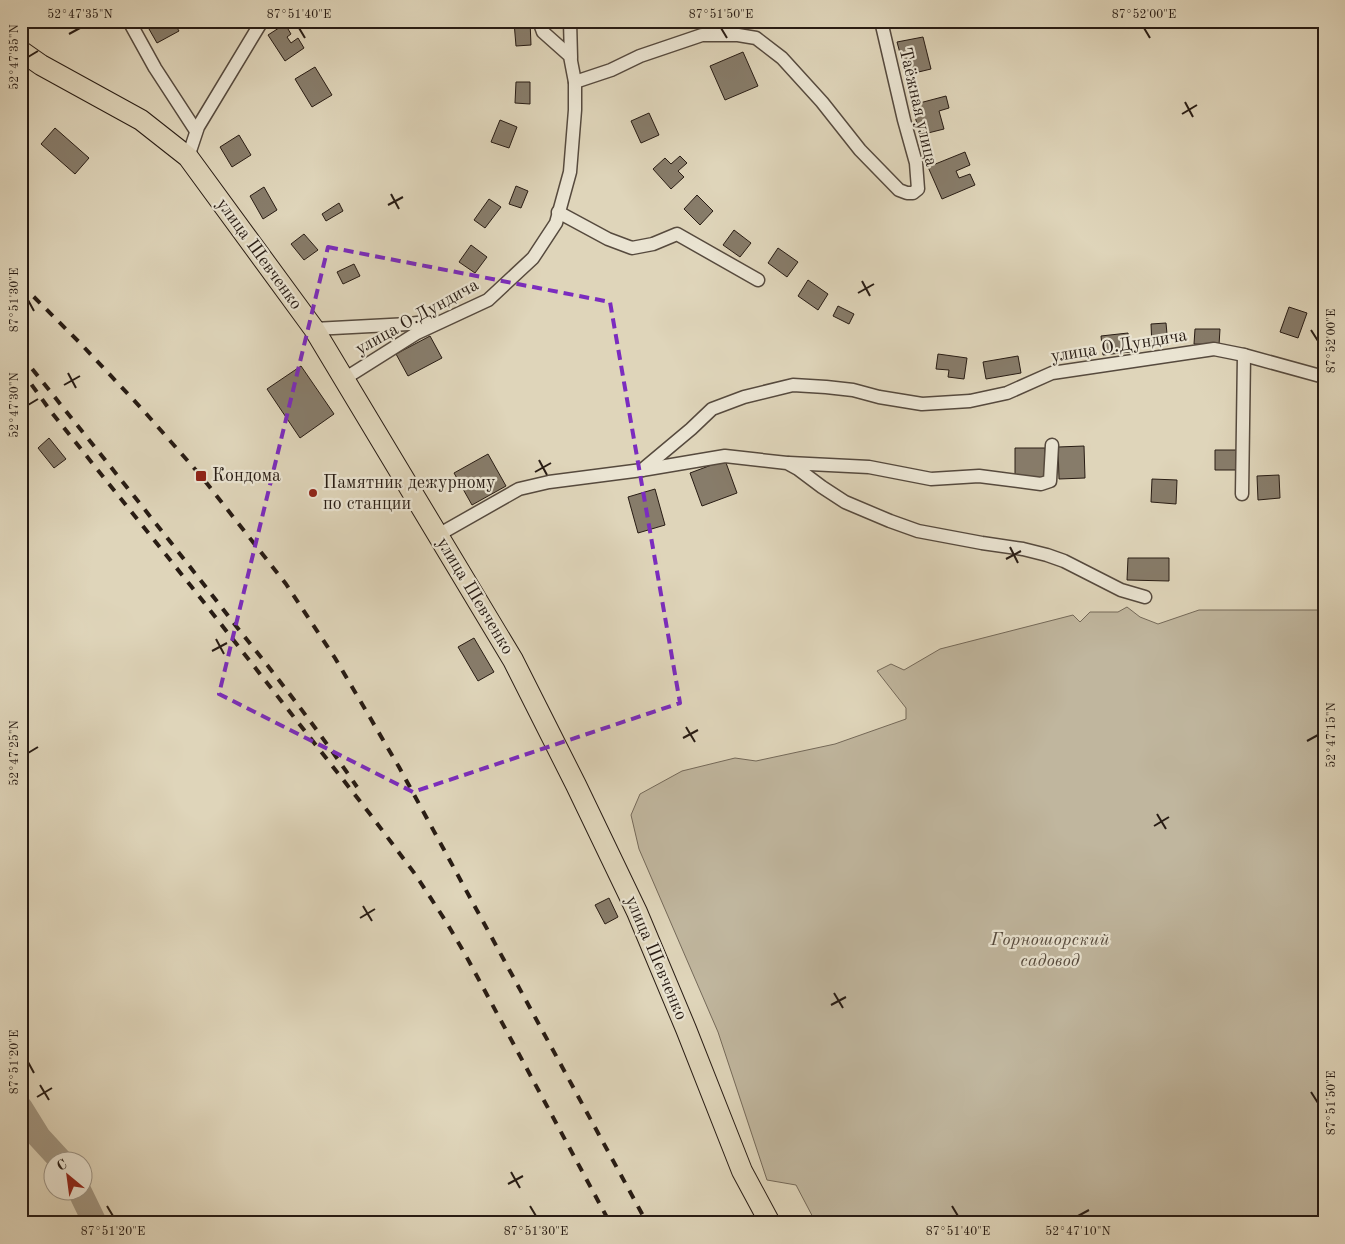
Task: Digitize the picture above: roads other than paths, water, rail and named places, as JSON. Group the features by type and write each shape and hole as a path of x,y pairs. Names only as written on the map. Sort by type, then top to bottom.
{"main road":[{"name":"улица Шевченко","path":"21,51 41,65 141,120 188,157 314,329 513,660 637,912 742,1170 770,1223"}],"street":[{"path":"129,21 155,68 196,131"},
{"path":"188,157 198,127 262,21"},
{"path":"539,21 544,32 571,58"},
{"name":"улица О.Дундича","path":"344,379 417,333 488,300 533,258 556,223 570,172 575,110 570,21"},
{"name":"Таёжная улица","path":"574,82 611,70 640,56 702,34 756,38 782,58 822,102 860,150 899,190 913,193 918,189 916,163 881,21"},
{"path":"558,212 608,239 632,248 653,244 677,234 758,280"},
{"path":"314,329 409,324 449,319"},
{"name":"улица О.Дундича","path":"642,470 691,430 712,409 744,397 793,385 853,390 879,397 922,404 970,401 1007,393 1052,373 1214,350 1244,355 1324,377"},
{"path":"1242,494 1244,355"},
{"path":"438,535 518,489 549,482 642,470 725,456 787,463 869,467 931,479 979,476 1040,484 1050,481 1052,445"},
{"path":"787,463 798,468 845,502 918,531 1023,549 1047,555 1064,561 1121,590 1145,597"}],"waterway":[{"path":"21,1108 39,1137 53,1152"},
{"path":"85,1202 95,1223"}],"railway":[{"path":"21,284 143,410 201,476 286,584 335,658 399,767 647,1223"},
{"path":"21,355 283,685 357,787"},
{"path":"21,370 52,413 191,586 415,874 465,954 610,1223"}],"place":[{"name":"Кондома","path":"201,476"},
{"name":"Памятник дежурному по станции","path":"313,493"}],"park label":[{"name":"Горношорский садовод","path":"1050,950"}]}
